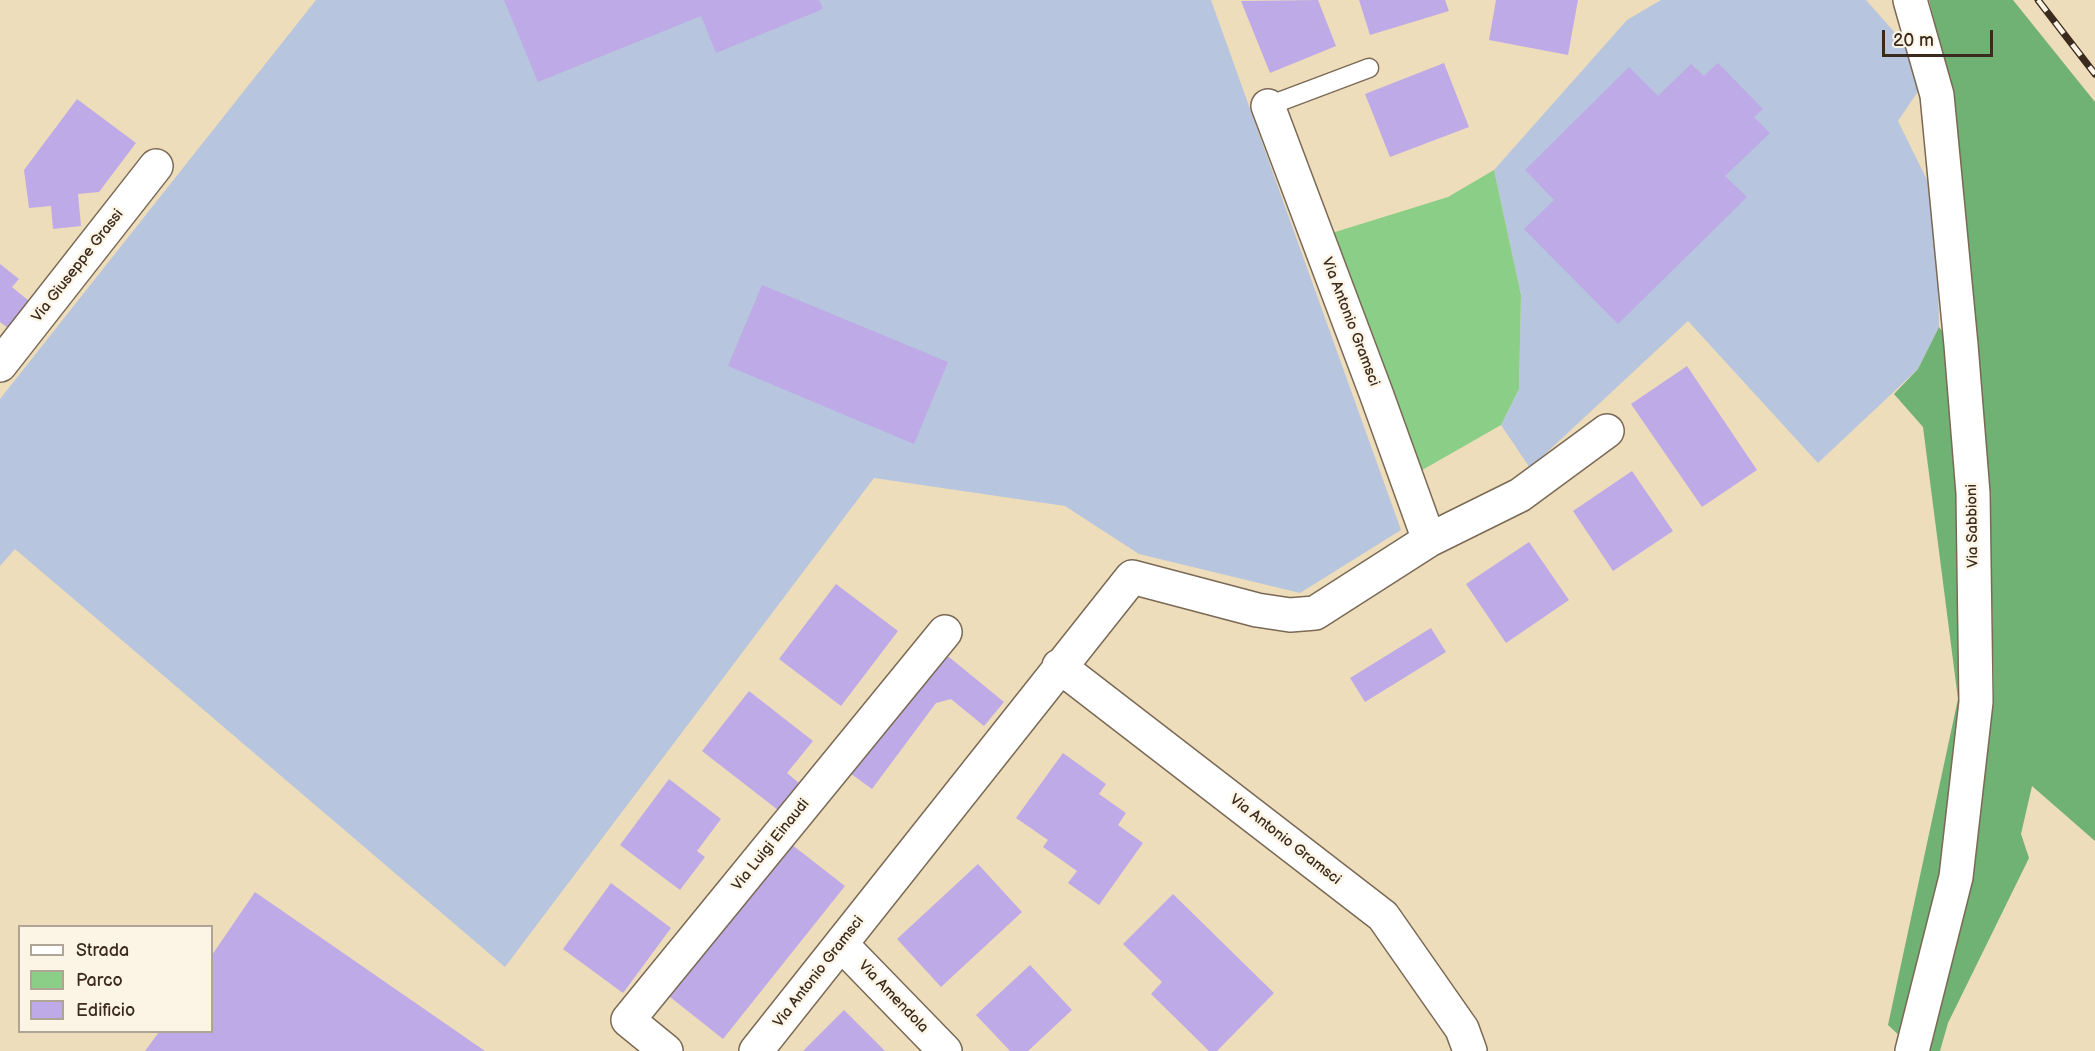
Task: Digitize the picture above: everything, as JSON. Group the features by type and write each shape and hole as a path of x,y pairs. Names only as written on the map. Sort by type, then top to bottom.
{"street":[{"name":"Via Sabbioni","path":"1910,0 1937,94 1961,345 1973,493 1976,702 1956,877 1912,1051"},
{"name":"Via Antonio Gramsci","path":"1268,106 1429,540"},
{"name":"Via Giuseppe Grassi","path":"0,365 156,166"},
{"name":"Via Antonio Gramsci","path":"756,1051 1131,577 1257,610 1290,615 1315,613 1429,540 1520,495 1607,431"},
{"name":"Via Luigi Einaudi","path":"666,1051 628,1020 945,632"},
{"name":"Via Antonio Gramsci","path":"1059,666 1383,916 1462,1029 1470,1051"},
{"name":"Via Amendola","path":"841,944 945,1051"}],"lane":[{"path":"1268,106 1369,69"}],"shaded area":[{"path":"316,0 1211,0 1401,530 1300,593 1139,554 1065,506 874,478 505,967 15,549 0,566 0,399"},
{"path":"1661,0 1866,0 1904,43 1923,84 1898,121 1932,190 1937,225 1939,327 1918,369 1818,463 1688,321 1530,468 1501,425 1519,389 1521,295 1494,170 1627,20"}],"green space":[{"path":"1929,0 2013,0 2095,102 2095,841 2032,786 2021,834 2029,858 1948,1023 1940,1051 1929,1051 1969,881 1994,696 1990,503 1955,103"},
{"path":"1494,170 1521,295 1519,389 1501,425 1417,473 1332,233 1448,197"},
{"path":"1939,327 1948,340 1962,491 1967,700 1944,878 1904,1040 1888,1025 1958,699 1923,427 1894,394 1918,369"}],"building":[{"path":"504,0 819,0 823,9 716,53 701,16 538,82"},
{"path":"1318,0 1336,46 1270,73 1241,1"},
{"path":"1359,0 1445,0 1449,11 1370,35"},
{"path":"1496,0 1578,0 1568,55 1489,40"},
{"path":"1444,63 1469,127 1390,157 1365,94"},
{"path":"1718,63 1763,109 1754,117 1770,133 1725,176 1747,197 1618,324 1524,229 1554,200 1525,170 1629,67 1658,96 1691,64 1704,76"},
{"path":"77,99 136,143 99,192 78,194 81,226 53,229 51,206 29,208 24,170"},
{"path":"0,264 19,279 12,287 29,301 8,328 0,322"},
{"path":"762,285 948,362 914,444 728,366"},
{"path":"1687,366 1757,470 1702,507 1631,404"},
{"path":"1632,471 1673,531 1613,571 1573,511"},
{"path":"1529,542 1569,600 1506,643 1466,584"},
{"path":"836,584 898,631 841,706 779,659"},
{"path":"1431,628 1446,652 1365,702 1350,678"},
{"path":"949,657 1004,702 984,726 951,699 936,703 872,789 847,771 930,659"},
{"path":"749,691 813,741 787,773 799,783 778,810 702,751"},
{"path":"1063,753 1106,784 1099,794 1126,813 1118,825 1143,843 1099,905 1068,883 1077,871 1043,847 1048,840 1016,818"},
{"path":"669,779 721,819 697,851 705,857 680,890 620,845"},
{"path":"791,844 845,886 723,1039 670,997"},
{"path":"978,864 1022,912 941,987 897,939"},
{"path":"611,883 671,928 623,993 563,949"},
{"path":"255,892 485,1051 145,1051 158,1033 213,1033 213,954"},
{"path":"1173,894 1274,993 1217,1051 1209,1051 1151,994 1162,982 1123,944"},
{"path":"1030,965 1072,1010 1028,1051 1010,1051 976,1015"},
{"path":"844,1010 885,1051 803,1051"}],"railway":[{"path":"2038,0 2095,74"}]}
